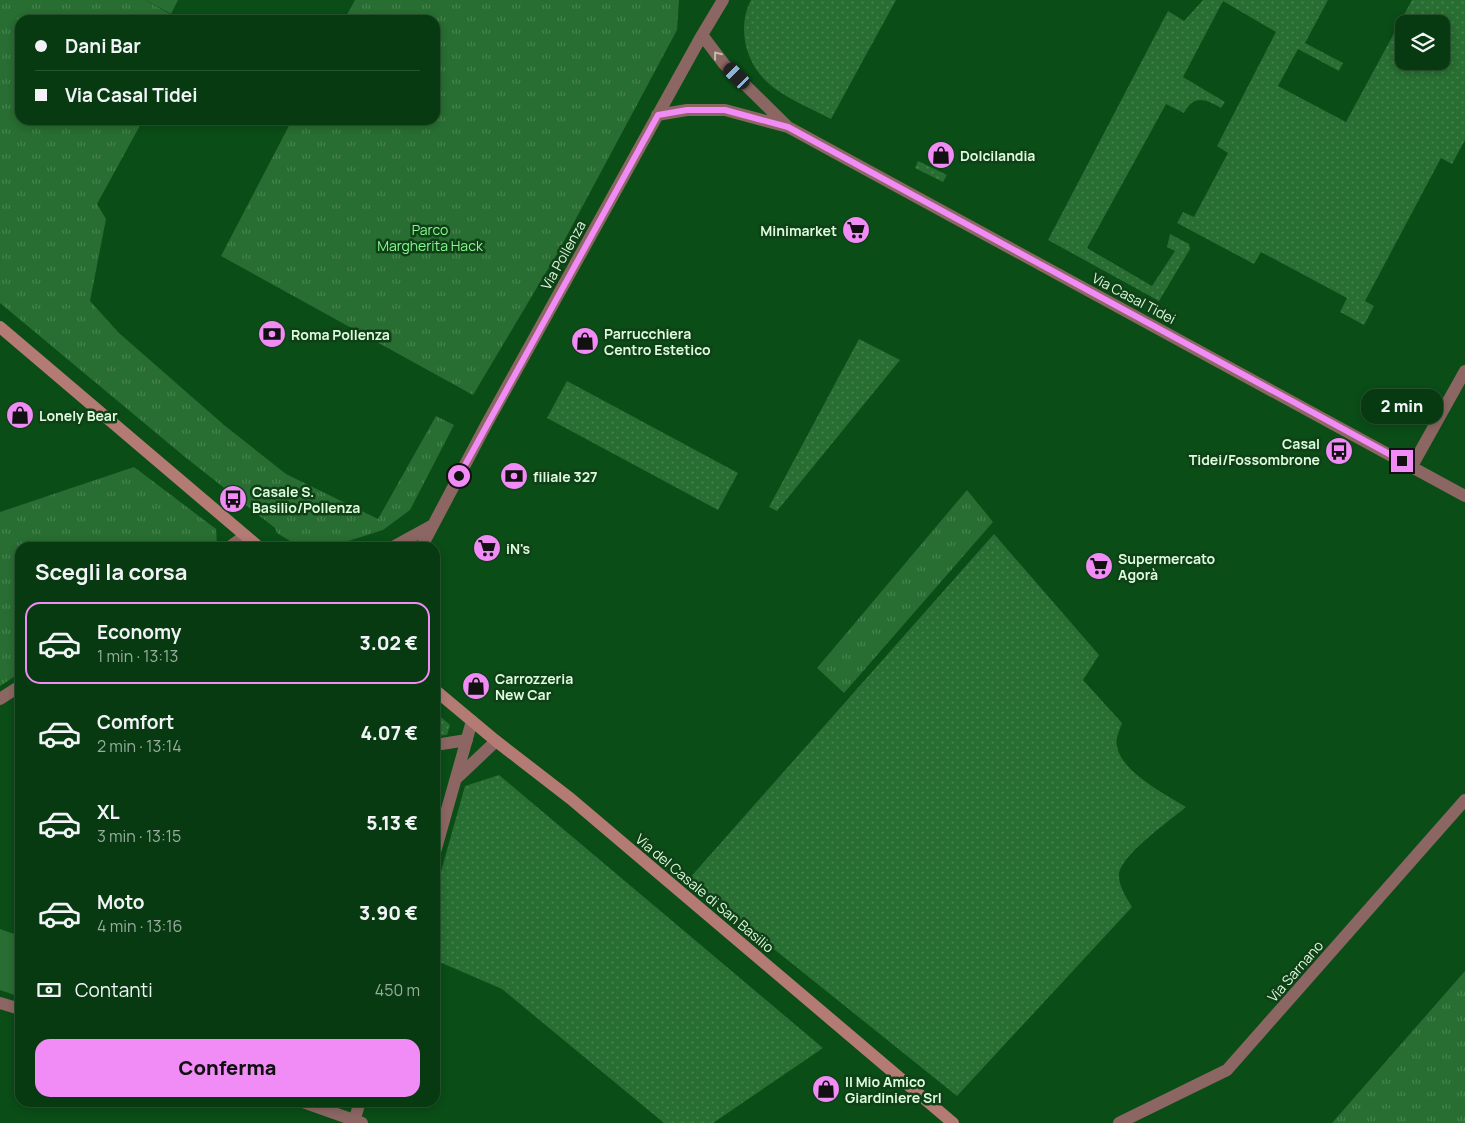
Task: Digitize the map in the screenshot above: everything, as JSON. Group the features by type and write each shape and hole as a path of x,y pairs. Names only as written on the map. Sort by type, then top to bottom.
{"street":[{"name":"Via Pollenza","path":"424,542 702,35 724,0"},
{"name":"Via Casal Tidei","path":"702,35 724,64 788,127"},
{"name":"Via Casal Tidei","path":"658,115 687,110 725,110 788,127 1465,496"},
{"path":"0,327 252,542"},
{"path":"1412,466 1465,371"},
{"path":"402,542 433,526"},
{"path":"236,542 245,536"},
{"path":"0,699 15,689"},
{"name":"Via del Casale di San Basilio","path":"440,694 496,741 572,799 952,1123"},
{"path":"440,835 472,721"},
{"path":"440,744 467,740"},
{"path":"457,778 496,741"},
{"name":"Via Sarnano","path":"1118,1123 1227,1070 1465,800"},
{"path":"0,1003 15,1008"},
{"path":"317,1107 358,1122 360,1107"}],"green space":[{"path":"0,0 145,0 171,15 15,15 15,125 140,125 97,204 106,219 90,301 119,333 224,425 286,474 378,519 436,416 454,425 410,510 383,530 345,542 290,541 277,533 275,528 185,457 0,303"},
{"path":"145,0 178,0 171,14"},
{"name":"Parco Margherita Hack","path":"355,0 679,0 677,30 557,254 473,395 221,256 289,125 440,125 440,15 347,15"},
{"path":"751,0 896,0 831,119 781,93 759,74 753,65 744,33 744,21"},
{"path":"1203,0 1328,0 1305,43 1343,63 1339,71 1298,49 1278,86 1346,122 1395,31 1395,70 1450,70 1450,15 1404,15 1412,0 1465,0 1465,140 1452,164 1441,158 1365,301 1374,306 1364,325 1340,312 1347,298 1261,252 1254,264 1177,223 1183,212 1194,217 1228,153 1217,146 1276,32 1223,1 1183,77 1225,102 1221,108 1210,102 1196,101 1184,113 1166,104 1087,248 1152,286 1175,251 1167,247 1170,234 1189,244 1190,249 1159,301 1048,240 1168,11 1184,21"},
{"path":"918,161 947,175 943,182 915,168"},
{"path":"859,339 900,360 777,511 769,507"},
{"path":"567,381 738,473 718,510 547,418"},
{"path":"134,467 216,529 217,542 15,542 15,676 0,686 0,512"},
{"path":"967,490 993,522 844,693 817,668"},
{"path":"994,534 1099,655 1083,680 1122,723 1117,743 1120,756 1145,781 1186,807 1137,848 1122,867 1119,875 1120,884 1132,907 957,1096 688,880"},
{"path":"440,716 450,725 447,735 440,736"},
{"path":"499,775 823,1048 713,1123 664,1123 502,989 440,962 440,875 465,786"},
{"path":"0,929 15,934 15,995 0,990"},
{"path":"1465,971 1465,1123 1332,1123"}],"place":[{"name":"Dolcilandia","path":"941,155"},
{"name":"Minimarket","path":"856,230"},
{"name":"Roma Pollenza","path":"272,334"},
{"name":"Parrucchiera Centro Estetico","path":"585,341"},
{"name":"Lonely Bear","path":"20,415"},
{"name":"Casal Tidei/Fossombrone","path":"1339,451"},
{"name":"filiale 327","path":"514,476"},
{"name":"Casale S. Basilio/Pollenza","path":"233,499"},
{"name":"iN's","path":"487,548"},
{"name":"Supermercato Agorà","path":"1099,566"},
{"name":"Carrozzeria New Car","path":"476,686"},
{"name":"Il Mio Amico Giardiniere Srl","path":"826,1089"}],"route":[{"path":"459,476 658,115 687,110 725,110 788,127 1402,461"}]}
